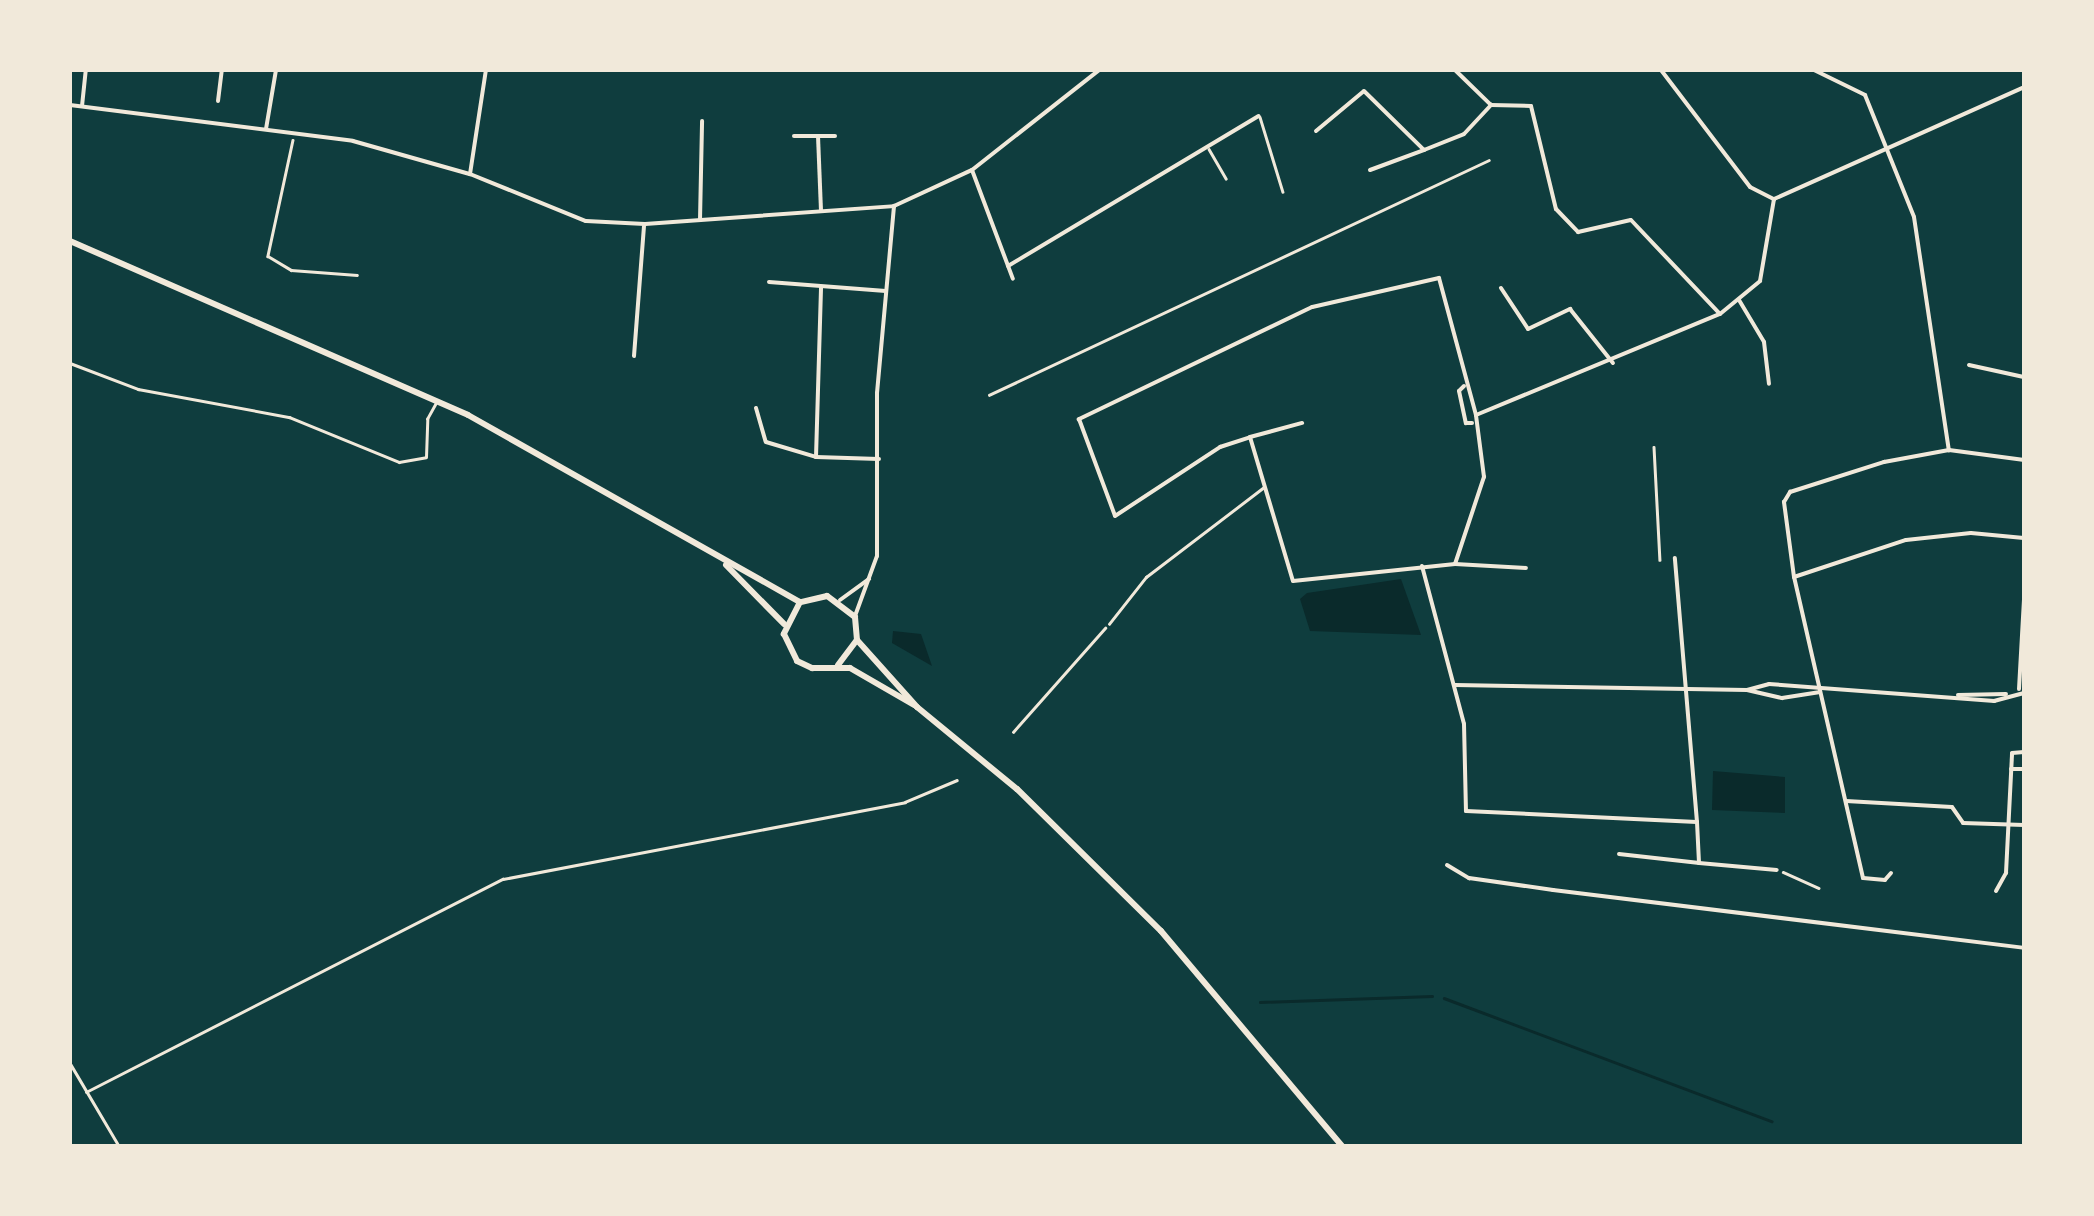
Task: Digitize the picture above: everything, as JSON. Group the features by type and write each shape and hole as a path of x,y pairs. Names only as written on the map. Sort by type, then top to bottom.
{"main road":[{"path":"70,241 438,400 800,602"},
{"path":"714,554 785,624"},
{"path":"917,706 838,665 812,668 798,661 787,647 785,624 800,602 816,596 840,600 855,618 857,640 917,706 1123,891 1240,1019 1342,1146"},
{"path":"838,665 857,640"}],"street":[{"path":"82,106 86,70"},
{"path":"218,101 222,70"},
{"path":"266,128 276,70"},
{"path":"470,174 486,70"},
{"path":"70,105 353,141 470,174 586,221 644,224 894,206 972,170 1099,70"},
{"path":"1235,70 1247,70"},
{"path":"1455,70 1491,105 1531,106 1556,209 1578,232 1631,220 1720,314"},
{"path":"1661,70 1750,187 1774,200"},
{"path":"1814,70 1865,95 1914,217 1949,450"},
{"path":"1774,200 2023,88 2024,99"},
{"path":"1316,130 1364,91 1424,150"},
{"path":"1370,170 1464,134 1491,105"},
{"path":"1008,266 1260,116"},
{"path":"700,220 702,121"},
{"path":"794,136 835,136"},
{"path":"818,136 822,214"},
{"path":"972,170 1014,279"},
{"path":"1476,415 1613,362 1720,314 1739,300 1766,268 1774,200"},
{"path":"855,618 877,556 886,292 894,206"},
{"path":"634,356 644,224"},
{"path":"1302,422 1220,447 1114,516 1079,419 1312,307 1439,278 1464,386 1476,415 1474,423 1484,476 1455,564"},
{"path":"769,282 886,292"},
{"path":"816,457 821,286"},
{"path":"1501,288 1528,329 1570,308 1613,362"},
{"path":"1739,300 1764,342 1769,384"},
{"path":"1969,365 2024,377"},
{"path":"1464,386 1459,391 1466,422 1474,423"},
{"path":"756,408 766,442 816,457 880,459"},
{"path":"1250,437 1292,581 1455,564 1526,568"},
{"path":"1891,873 1885,880 1863,878 1818,692 1794,577 1784,502 1790,492 1884,462 1949,450 2024,460"},
{"path":"1794,577 1906,540 1971,534 2024,538"},
{"path":"1674,558 1699,863"},
{"path":"1422,566 1464,724 1466,811 1697,822"},
{"path":"840,600 868,579"},
{"path":"1747,690 1769,684 1818,692 2021,692 2024,599"},
{"path":"1456,685 1747,690 1782,698 1818,692"},
{"path":"1958,695 1994,701 2006,694"},
{"path":"1996,892 2006,873 2012,753 2024,752"},
{"path":"2010,769 2024,769"},
{"path":"1846,802 1952,807 1962,823 2024,824"},
{"path":"1619,854 1778,870"},
{"path":"1447,865 1470,878 1553,890 2024,948"}],"lane":[{"path":"1260,116 1283,192"},
{"path":"1207,147 1226,178"},
{"path":"70,363 138,388 288,417 399,462 426,456 427,419 438,400"},
{"path":"1654,448 1660,560"},
{"path":"1109,624 1146,577 1263,488"}],"path":[{"path":"295,132 268,256 291,270 357,275"},
{"path":"989,396 1488,160"},
{"path":"1013,732 1109,624"},
{"path":"86,1092 503,879 905,802 957,780"},
{"path":"1778,870 1819,888"},
{"path":"70,1064 119,1146"}],"water":[{"path":"1401,579 1421,635 1310,631 1300,599 1307,593"},
{"path":"893,631 921,634 932,666 892,643"},
{"path":"1713,771 1785,777 1785,813 1712,810"}],"waterway":[{"path":"1260,1002 1432,996"},
{"path":"1444,998 1772,1121"}]}
